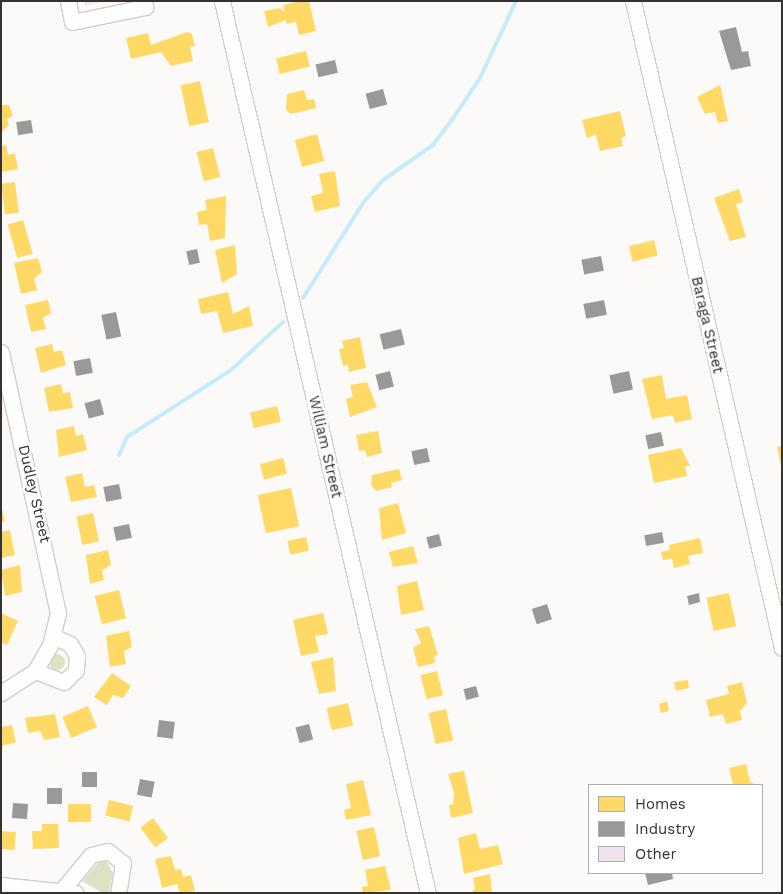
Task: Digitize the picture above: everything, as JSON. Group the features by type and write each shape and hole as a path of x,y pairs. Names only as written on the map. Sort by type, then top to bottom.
{"street":[{"path":"68,1 72,22 146,7 144,1"},
{"name":"William Street","path":"222,1 428,893"},
{"name":"Baraga Street","path":"633,1 782,648"},
{"name":"Dudley Street","path":"1,352 58,595 53,636 35,671 1,693"},
{"path":"35,671 64,682 76,670 77,656 70,644 53,636"},
{"path":"1,885 69,891 99,850 117,854 123,863 118,893"}],"green space":[{"path":"57,654 63,656 65,662 63,668 57,670 51,668 49,662 51,656"},
{"path":"106,860 113,873 109,893 103,893 82,881 100,861"}],"building: Homes":[{"path":"309,1 316,31 299,35 296,22 287,24 286,20 268,27 264,11 280,8 285,12 283,5"},
{"path":"187,32 192,34 195,46 190,47 193,61 171,66 161,52 131,59 126,38 148,33 151,45"},
{"path":"306,51 310,67 280,74 276,58"},
{"path":"200,81 209,122 189,126 180,85"},
{"path":"720,85 728,121 718,123 715,112 705,114 697,97"},
{"path":"304,90 307,100 314,99 316,108 291,114 286,110 287,94"},
{"path":"1,105 9,105 13,116 7,119 9,125 1,133"},
{"path":"620,111 626,136 621,138 623,146 600,151 596,135 587,138 582,120"},
{"path":"317,134 324,161 302,167 295,140"},
{"path":"6,145 8,155 15,153 18,169 1,172 1,146"},
{"path":"213,148 220,177 204,181 197,152"},
{"path":"335,171 340,206 315,212 311,196 323,193 319,174"},
{"path":"15,182 19,213 5,214 1,184"},
{"path":"739,189 743,202 736,204 746,237 730,241 714,198"},
{"path":"226,196 225,238 210,241 207,224 199,225 197,212 207,210 205,200"},
{"path":"23,220 33,254 17,258 8,224"},
{"path":"654,240 658,256 633,262 629,246"},
{"path":"235,245 237,274 222,283 215,250"},
{"path":"38,258 42,272 34,279 37,290 21,294 14,263"},
{"path":"228,292 233,314 249,306 253,326 223,333 217,311 201,314 198,299"},
{"path":"48,300 51,313 43,318 46,329 31,332 25,305"},
{"path":"360,337 366,368 349,372 348,365 343,366 339,349 344,348 342,341"},
{"path":"52,344 54,352 62,350 66,365 41,373 35,348"},
{"path":"662,375 666,399 687,395 692,419 675,423 673,415 652,419 642,379"},
{"path":"367,382 377,407 350,417 346,399 353,397 350,385"},
{"path":"61,384 63,393 70,392 73,408 49,412 44,388"},
{"path":"277,406 281,422 254,428 250,413"},
{"path":"74,426 76,436 83,434 87,450 59,457 56,430"},
{"path":"378,431 382,453 367,457 365,450 359,451 356,435"},
{"path":"782,446 782,465 781,466 777,447"},
{"path":"681,448 690,466 685,466 687,476 654,483 648,455"},
{"path":"283,458 287,473 264,480 260,464"},
{"path":"399,469 402,480 391,483 392,487 376,491 371,485 372,475"},
{"path":"82,473 85,487 94,485 97,497 71,502 65,477"},
{"path":"291,488 299,526 266,533 258,495"},
{"path":"398,503 406,533 382,540 379,508"},
{"path":"1,505 5,521 1,522"},
{"path":"93,513 99,541 82,545 76,517"},
{"path":"10,530 15,555 1,558 1,532"},
{"path":"306,537 309,551 290,555 287,541"},
{"path":"700,538 703,553 688,556 690,564 674,568 672,559 663,560 661,552 670,550 669,545"},
{"path":"413,546 418,563 393,567 389,552"},
{"path":"108,550 111,565 102,570 104,580 90,584 86,555"},
{"path":"20,565 22,592 5,596 1,570"},
{"path":"417,581 424,610 401,615 397,586"},
{"path":"119,590 126,618 102,624 95,596"},
{"path":"729,593 736,626 714,631 707,598"},
{"path":"1,613 18,621 7,645 1,642"},
{"path":"323,613 328,634 315,636 319,652 301,656 293,620"},
{"path":"429,626 438,655 434,656 435,663 418,667 413,648 421,643 415,629"},
{"path":"129,631 132,647 124,651 126,664 110,667 106,636"},
{"path":"333,657 336,691 319,694 311,662"},
{"path":"437,671 443,695 427,699 421,675"},
{"path":"112,673 131,686 123,698 113,695 107,705 94,697"},
{"path":"688,680 689,688 676,691 674,682"},
{"path":"742,682 747,703 740,711 742,720 726,724 723,714 710,717 706,700 729,694 727,686"},
{"path":"667,701 669,711 661,713 659,704"},
{"path":"348,703 353,725 332,730 327,708"},
{"path":"88,706 97,727 71,738 62,717"},
{"path":"446,709 453,740 436,744 428,713"},
{"path":"55,714 60,737 44,740 40,731 28,733 25,718"},
{"path":"12,725 16,743 3,745 1,754 1,727"},
{"path":"746,764 750,782 754,784 733,784 729,768"},
{"path":"464,771 473,813 451,818 449,805 453,804 454,793 448,774"},
{"path":"363,780 371,815 346,820 344,810 351,808 346,784"},
{"path":"109,800 133,806 129,822 105,816"},
{"path":"68,804 91,804 91,822 68,822"},
{"path":"153,818 168,838 155,848 140,828"},
{"path":"42,824 58,824 59,848 33,849 32,831 42,831"},
{"path":"374,827 380,856 363,860 356,831"},
{"path":"1,831 16,832 15,850 1,849"},
{"path":"476,833 480,849 498,845 503,864 464,874 458,838"},
{"path":"171,856 175,870 181,869 183,877 191,875 195,891 180,893 177,884 162,888 155,859"},
{"path":"385,866 391,890 363,893 362,887 368,886 365,870"},
{"path":"490,874 492,893 471,893 475,889 473,878"}],"building: Industry":[{"path":"736,27 742,52 748,51 751,66 731,70 719,31"},
{"path":"335,60 338,73 318,77 316,64"},
{"path":"383,89 387,104 370,109 366,94"},
{"path":"31,120 33,133 18,135 16,122"},
{"path":"197,249 200,263 189,265 186,251"},
{"path":"601,256 604,271 584,275 581,260"},
{"path":"604,300 607,315 586,319 583,304"},
{"path":"116,312 121,336 107,340 101,315"},
{"path":"401,329 405,345 384,350 380,334"},
{"path":"90,358 93,373 76,376 73,361"},
{"path":"390,371 394,387 379,390 375,375"},
{"path":"629,371 633,390 613,394 609,375"},
{"path":"100,399 104,414 89,419 85,403"},
{"path":"661,432 664,446 648,449 645,435"},
{"path":"427,448 430,462 414,465 411,451"},
{"path":"119,484 122,499 106,502 103,487"},
{"path":"129,524 132,538 116,541 113,527"},
{"path":"662,532 664,543 646,546 644,535"},
{"path":"439,534 442,546 429,549 426,537"},
{"path":"699,593 700,602 689,605 687,596"},
{"path":"547,604 552,619 537,624 532,609"},
{"path":"476,686 479,697 466,700 463,689"},
{"path":"159,720 175,722 173,739 157,737"},
{"path":"309,724 313,739 300,743 295,728"},
{"path":"82,772 97,772 97,787 82,787"},
{"path":"140,779 155,782 152,798 137,795"},
{"path":"47,788 62,788 62,804 47,804"},
{"path":"13,803 28,804 27,819 12,818"},
{"path":"645,874 672,874 673,879 648,885"}],"building: Other":[{"path":"84,1 100,1 100,2 85,6"}],"waterway":[{"path":"303,298 363,203 383,180 433,145 454,117 480,78 516,1"},
{"path":"119,455 127,437 231,370 283,322"}]}
